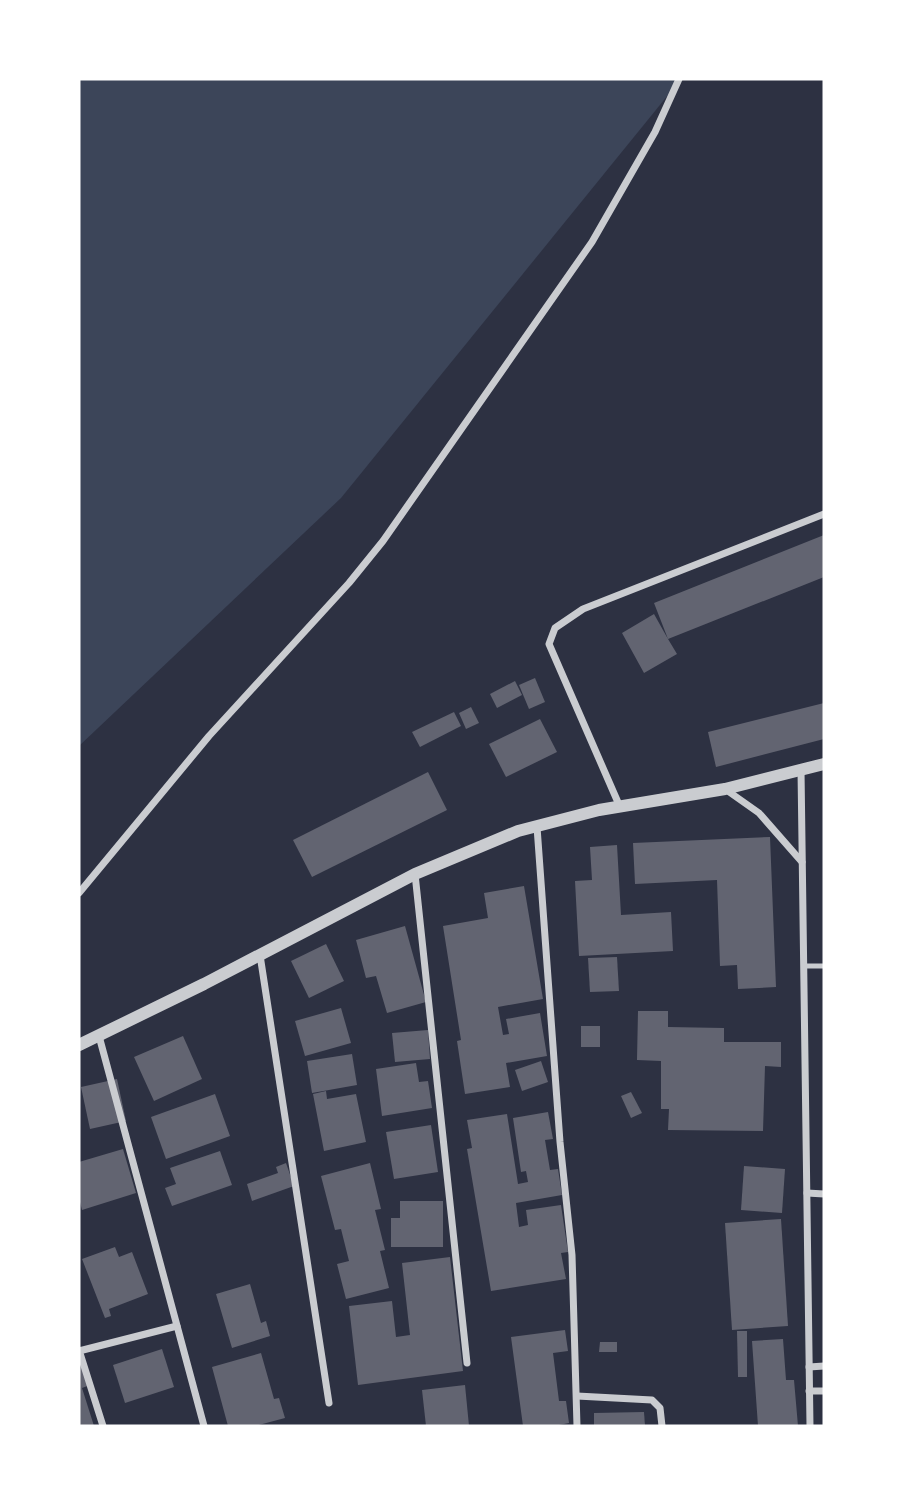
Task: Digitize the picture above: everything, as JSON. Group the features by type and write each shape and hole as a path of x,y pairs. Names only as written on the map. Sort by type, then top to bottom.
{"street":[{"path":"79,893 209,736 349,583 383,541 592,242 655,132 679,79"},
{"path":"620,808 549,644 555,628 583,609 824,514"},
{"path":"79,1045 415,874 518,831 599,810 725,789 824,764"},
{"path":"802,770 810,1426"},
{"path":"725,789 759,813 803,862"},
{"path":"537,827 560,1142 572,1255 578,1426"},
{"path":"415,874 467,1363"},
{"path":"260,955 328,1402"},
{"path":"99,1036 204,1426"},
{"path":"807,1193 824,1194"},
{"path":"103,1426 79,1351 177,1326"},
{"path":"809,1367 824,1366"},
{"path":"809,1391 824,1391"},
{"path":"578,1396 652,1400 660,1408 662,1426"}],"lane":[{"path":"804,966 824,966"}],"shaded area":[{"path":"79,79 681,79 341,498 79,746"}],"building":[{"path":"824,535 824,577 668,639 654,603"},
{"path":"654,614 677,654 644,673 622,633"},
{"path":"535,678 545,702 529,709 519,685"},
{"path":"515,681 522,695 497,708 490,694"},
{"path":"824,703 824,739 716,767 708,732"},
{"path":"471,707 479,723 466,729 459,713"},
{"path":"454,712 461,726 420,747 412,732"},
{"path":"540,719 557,752 506,777 489,744"},
{"path":"428,772 447,810 312,877 293,840"},
{"path":"770,837 776,987 738,989 737,965 720,966 717,880 635,884 633,843"},
{"path":"617,845 621,915 671,912 673,951 579,956 575,881 592,880 590,847"},
{"path":"524,886 543,999 498,1007 503,1035 509,1034 506,1019 540,1013 547,1056 506,1063 510,1087 465,1094 457,1041 461,1040 443,926 488,918 484,893"},
{"path":"405,926 426,1002 387,1013 376,976 366,978 356,940"},
{"path":"326,944 344,981 309,998 291,961"},
{"path":"617,957 619,991 590,992 588,958"},
{"path":"341,1008 351,1043 305,1056 295,1021"},
{"path":"638,1011 668,1011 668,1027 724,1028 724,1042 781,1042 781,1067 765,1066 763,1131 668,1130 669,1109 661,1109 661,1061 637,1060"},
{"path":"581,1026 600,1026 600,1047 581,1047"},
{"path":"428,1030 430,1059 395,1062 392,1033"},
{"path":"183,1036 202,1079 154,1101 134,1057"},
{"path":"352,1054 357,1085 312,1093 307,1061"},
{"path":"541,1061 548,1082 522,1091 515,1070"},
{"path":"416,1063 419,1082 428,1081 432,1108 382,1116 376,1069"},
{"path":"117,1079 126,1121 90,1129 81,1087"},
{"path":"326,1091 327,1099 356,1094 366,1142 324,1151 313,1094"},
{"path":"631,1092 642,1113 631,1118 621,1096"},
{"path":"215,1094 230,1136 166,1159 151,1117"},
{"path":"548,1112 553,1139 545,1140 550,1170 558,1169 562,1195 516,1203 519,1227 528,1225 526,1210 561,1205 568,1252 561,1253 566,1279 491,1291 467,1149 472,1148 467,1120 507,1114 518,1184 528,1182 526,1171 521,1172 513,1118"},
{"path":"431,1125 438,1172 394,1179 386,1132"},
{"path":"123,1149 136,1193 82,1210 79,1198 79,1162"},
{"path":"220,1151 232,1185 172,1206 165,1188 176,1184 170,1168"},
{"path":"286,1163 294,1186 252,1201 247,1184 278,1173 276,1167"},
{"path":"370,1163 381,1209 375,1210 385,1250 380,1251 389,1288 346,1299 337,1264 349,1261 341,1229 335,1230 321,1176"},
{"path":"744,1166 785,1169 782,1213 741,1210"},
{"path":"400,1201 443,1201 443,1247 391,1247 391,1218 400,1218"},
{"path":"781,1219 788,1326 732,1330 725,1223"},
{"path":"115,1247 119,1257 132,1252 148,1294 109,1309 111,1316 105,1318 82,1259"},
{"path":"450,1257 463,1371 358,1385 349,1306 392,1301 396,1337 410,1335 402,1263"},
{"path":"250,1284 261,1323 266,1321 270,1336 232,1348 216,1294"},
{"path":"565,1330 568,1351 553,1353 559,1401 566,1401 569,1423 523,1426 511,1337"},
{"path":"737,1331 747,1331 747,1377 738,1377"},
{"path":"783,1339 786,1380 794,1380 798,1426 758,1426 752,1341"},
{"path":"600,1342 617,1342 617,1352 599,1352"},
{"path":"162,1349 174,1387 125,1403 113,1365"},
{"path":"79,1353 90,1385 82,1388 94,1426 79,1426"},
{"path":"261,1353 274,1399 279,1398 285,1418 255,1426 228,1426 212,1367"},
{"path":"465,1385 469,1426 426,1426 422,1390"},
{"path":"644,1412 645,1426 594,1426 594,1413"}]}
